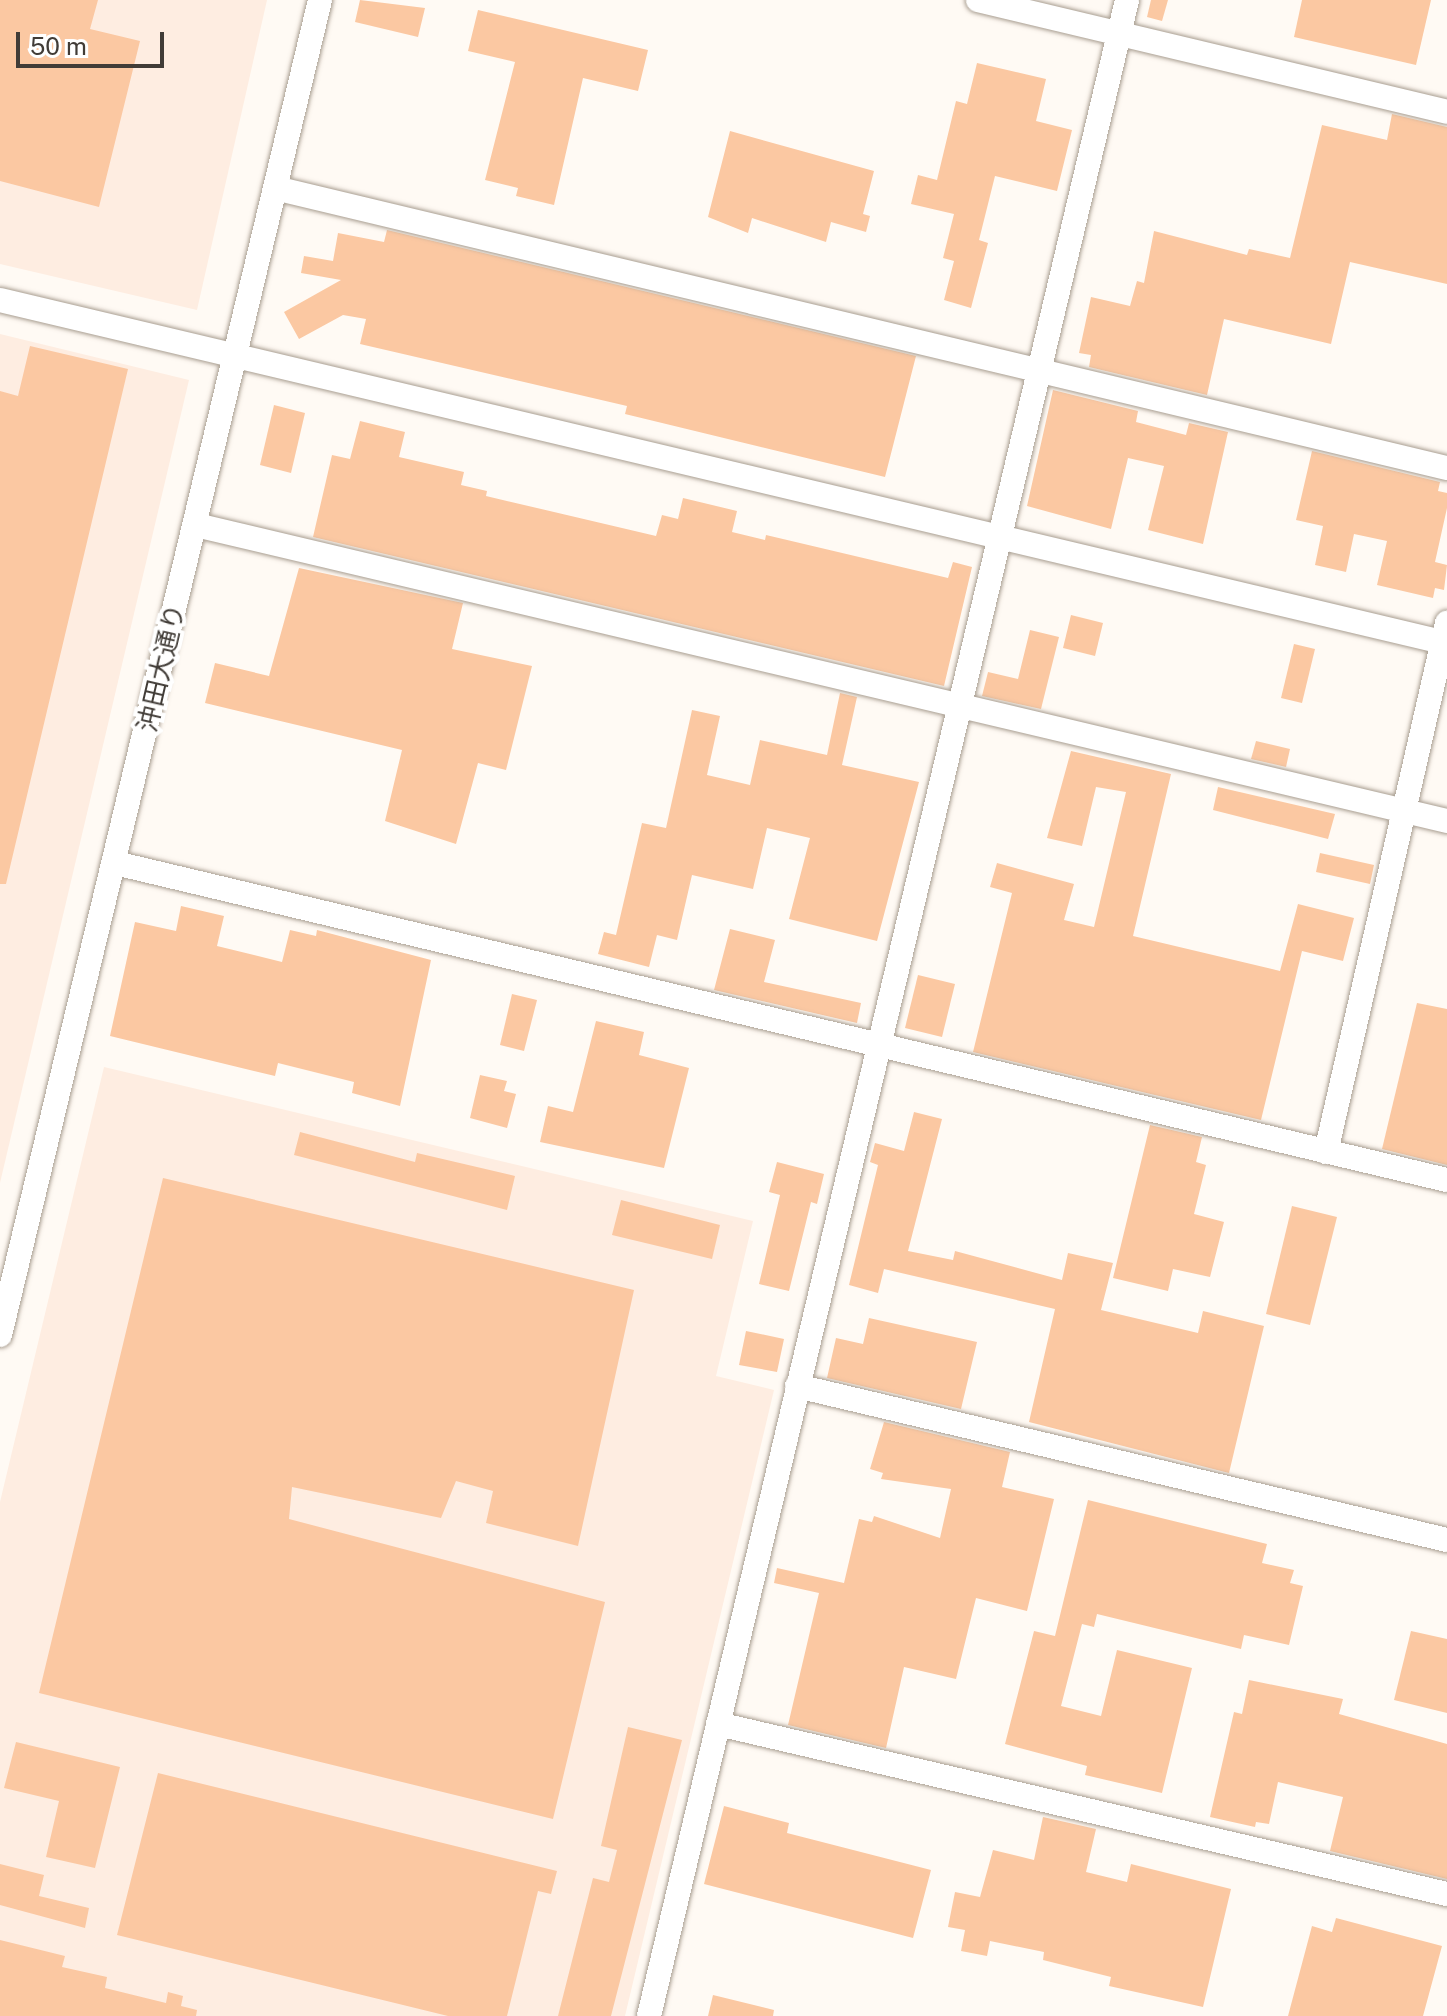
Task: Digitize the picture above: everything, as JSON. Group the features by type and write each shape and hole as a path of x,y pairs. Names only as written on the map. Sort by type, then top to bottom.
{"street":[{"name":"沖田大通り","path":"0,1335 320,0"},
{"path":"978,0 1447,112"},
{"path":"649,2016 1036,369 1127,0"},
{"path":"275,188 1447,468"},
{"path":"0,300 998,538 1445,636 1402,810 1326,1152"},
{"path":"196,525 1447,821"},
{"path":"115,863 876,1047 1447,1180"},
{"path":"797,1386 1447,1540"},
{"path":"718,1724 1447,1894"}],"shaded area":[{"path":"0,0 267,0 197,310 0,264"},
{"path":"0,334 189,380 0,1183"},
{"path":"104,1067 753,1221 716,1376 774,1390 625,2016 0,2016 0,1502"}],"building":[{"path":"0,0 98,0 90,29 140,41 99,207 0,181"},
{"path":"360,0 425,8 418,37 355,22"},
{"path":"1151,0 1168,0 1162,21 1147,17"},
{"path":"1302,0 1431,0 1416,65 1294,37"},
{"path":"478,10 648,50 638,91 583,78 554,205 516,196 518,188 485,180 515,62 468,51"},
{"path":"977,63 1046,79 1036,121 1072,130 1057,191 995,176 979,240 988,243 971,308 944,300 954,261 943,258 954,214 911,204 918,175 937,180 956,101 967,104"},
{"path":"1392,114 1447,127 1447,284 1350,262 1331,344 1224,319 1207,395 1089,367 1091,355 1079,353 1091,297 1130,306 1137,281 1144,283 1154,231 1247,255 1249,249 1290,258 1322,125 1387,140"},
{"path":"730,131 874,171 863,214 870,216 866,232 831,222 826,242 752,218 748,233 708,217"},
{"path":"387,230 916,356 885,477 625,414 627,406 360,344 366,319 343,315 299,339 284,312 341,280 301,273 304,256 333,261 338,233 384,242"},
{"path":"30,346 128,369 6,884 0,884 0,391 18,396"},
{"path":"1053,390 1138,411 1136,422 1186,435 1189,423 1228,432 1203,544 1148,530 1164,466 1128,458 1111,529 1027,506"},
{"path":"274,405 305,413 291,473 260,465"},
{"path":"360,421 405,432 399,457 464,472 461,485 487,491 486,496 656,536 662,515 678,519 683,498 737,511 732,532 765,540 766,535 948,578 953,562 972,567 944,686 313,537 332,455 350,459"},
{"path":"1312,451 1440,482 1438,491 1447,493 1447,508 1435,562 1447,565 1444,590 1435,588 1433,598 1377,585 1387,541 1354,534 1346,572 1315,565 1323,526 1296,520"},
{"path":"299,568 463,603 452,649 532,666 506,770 478,763 456,844 385,821 402,750 205,703 215,663 269,676"},
{"path":"1071,615 1103,623 1095,656 1063,648"},
{"path":"1030,630 1059,637 1041,709 982,696 988,672 1018,679"},
{"path":"1294,644 1315,649 1302,703 1281,698"},
{"path":"840,693 857,697 842,765 919,782 877,941 789,919 810,838 767,828 753,889 692,875 677,940 657,935 649,967 598,954 604,932 616,935 642,823 666,828 692,710 720,716 707,775 750,785 760,740 827,755"},
{"path":"1256,741 1290,749 1286,767 1251,759"},
{"path":"1071,751 1171,774 1133,936 1280,971 1298,904 1354,918 1343,961 1302,951 1261,1120 973,1052 1012,893 990,887 997,863 1074,884 1064,920 1094,927 1126,792 1096,787 1082,846 1047,838"},
{"path":"1218,787 1335,814 1328,839 1213,810"},
{"path":"1320,853 1374,865 1370,884 1316,872"},
{"path":"181,906 224,916 217,946 282,962 290,930 316,936 317,930 431,960 400,1106 352,1093 354,1082 278,1063 275,1076 110,1036 135,922 176,931"},
{"path":"730,929 775,940 764,982 861,1003 857,1023 714,990"},
{"path":"918,975 955,984 942,1037 905,1028"},
{"path":"512,994 537,1000 524,1051 500,1045"},
{"path":"1417,1003 1447,1009 1447,1165 1382,1149"},
{"path":"596,1021 644,1032 639,1055 689,1068 664,1168 540,1142 548,1106 573,1112"},
{"path":"480,1075 507,1081 504,1091 516,1094 507,1128 470,1118"},
{"path":"914,1112 942,1119 908,1251 953,1260 955,1251 1062,1280 1068,1253 1113,1263 1101,1310 1198,1333 1203,1311 1264,1326 1229,1473 1029,1422 1055,1309 884,1269 878,1293 849,1285 878,1165 870,1162 875,1143 904,1151"},
{"path":"1150,1125 1202,1137 1196,1162 1206,1165 1194,1214 1224,1222 1210,1277 1173,1269 1168,1291 1113,1278"},
{"path":"300,1132 415,1162 417,1153 515,1176 507,1210 294,1155"},
{"path":"777,1162 824,1174 817,1204 811,1202 789,1291 759,1284 780,1195 769,1192"},
{"path":"163,1178 634,1290 578,1546 486,1523 493,1491 456,1481 441,1518 292,1487 289,1519 605,1602 553,1819 39,1693"},
{"path":"621,1200 720,1225 712,1259 612,1235"},
{"path":"1292,1206 1337,1217 1310,1325 1266,1314"},
{"path":"869,1318 977,1342 961,1409 827,1378 836,1338 863,1344"},
{"path":"746,1331 784,1339 777,1372 739,1365"},
{"path":"884,1422 1010,1452 1002,1487 1054,1499 1027,1611 976,1598 956,1679 904,1667 886,1748 788,1725 819,1593 774,1583 777,1568 844,1583 859,1519 872,1522 874,1516 940,1538 951,1489 881,1479 883,1473 870,1469"},
{"path":"1088,1500 1267,1544 1262,1563 1294,1570 1290,1583 1303,1586 1289,1645 1244,1635 1241,1649 1097,1614 1094,1627 1082,1624 1061,1706 1101,1716 1117,1650 1192,1668 1162,1793 1085,1775 1087,1766 1005,1744 1034,1631 1055,1636"},
{"path":"1411,1631 1447,1639 1447,1713 1394,1700"},
{"path":"1249,1680 1343,1699 1339,1714 1447,1744 1447,1879 1330,1851 1343,1797 1278,1782 1269,1824 1256,1822 1255,1827 1210,1817 1234,1712 1242,1714"},
{"path":"628,1727 682,1740 611,2016 558,2016 593,1878 609,1882 617,1850 601,1846"},
{"path":"16,1742 120,1767 95,1868 46,1857 59,1801 4,1788"},
{"path":"158,1773 557,1871 551,1894 538,1891 507,2016 448,2016 117,1935"},
{"path":"724,1806 789,1823 787,1833 931,1870 913,1938 704,1884"},
{"path":"1043,1817 1096,1829 1086,1872 1127,1882 1131,1864 1231,1889 1203,2007 1109,1986 1111,1977 1043,1960 1044,1952 990,1941 987,1956 961,1951 965,1930 948,1927 955,1892 980,1897 993,1850 1034,1860"},
{"path":"0,1864 44,1875 39,1896 89,1908 85,1928 0,1905"},
{"path":"1336,1918 1442,1946 1423,2016 1288,2016 1312,1926 1332,1932"},
{"path":"0,1940 65,1956 62,1967 107,1977 105,1988 166,2003 168,1992 183,1996 181,2006 197,2010 196,2016 0,2016"},
{"path":"713,1995 774,2010 773,2016 708,2016"}]}
